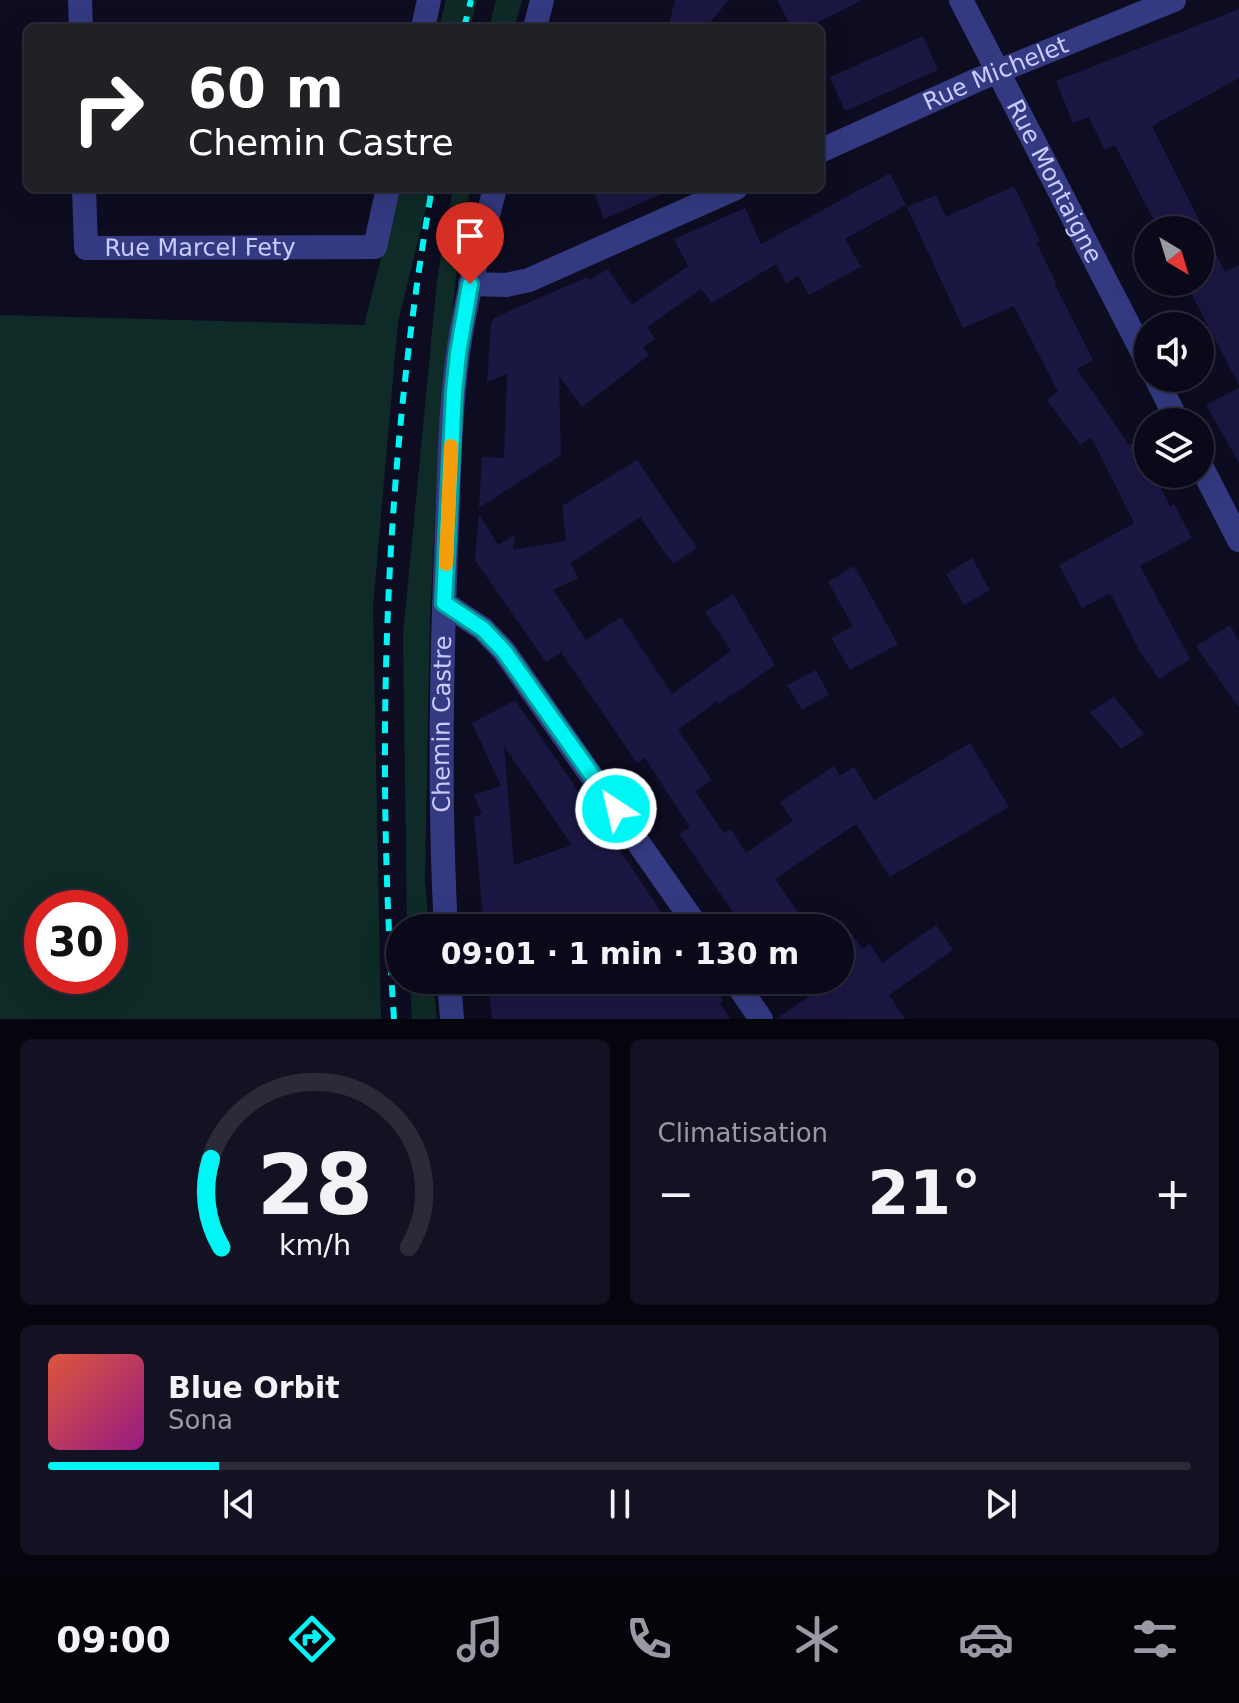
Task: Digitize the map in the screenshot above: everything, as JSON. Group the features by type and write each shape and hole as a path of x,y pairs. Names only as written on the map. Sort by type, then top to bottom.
{"street":[{"path":"80,0 81,24"},
{"path":"424,24 429,0"},
{"path":"536,24 542,0"},
{"name":"Rue Montaigne","path":"961,0 1134,336"},
{"name":"Rue Michelet","path":"824,149 998,72 1174,0"},
{"name":"Rue Marcel Fety","path":"84,192 86,248 375,247 387,192"},
{"name":"Chemin Castre","path":"445,914 441,694 454,392 470,284 494,192"},
{"path":"470,284 506,285 529,280 727,192"},
{"path":"1212,488 1239,540"},
{"path":"444,603 483,629 504,651 688,914"},
{"path":"450,994 452,1019"},
{"path":"744,994 761,1019"}],"green space":[{"path":"446,0 477,0 471,24 440,24"},
{"path":"496,0 522,0 515,24 490,24"},
{"path":"398,192 430,192 398,322 373,607 381,1019 0,1019 0,315 364,325"},
{"path":"452,192 470,192 462,224 440,423 430,617 425,881 428,914 407,914 403,635 437,280"},
{"path":"411,994 434,994 437,1019 412,1019"}],"building":[{"path":"675,0 729,0 708,24 669,24"},
{"path":"777,0 862,0 815,24 790,24"},
{"path":"1239,9 1239,78 1152,126 1197,216 1152,216 1115,145 1105,150 1089,117 1073,123 1056,81"},
{"path":"923,36 938,70 845,111 830,77"},
{"path":"890,173 906,205 845,239 861,267 809,295 798,276 786,283 776,264 712,303 701,289 647,327 655,339 643,347 649,355 582,407 559,376 561,455 479,508 482,457 504,458 507,374 487,382 494,318 587,277 589,280 608,269 632,305 688,266 674,239 745,208 761,244"},
{"path":"1014,186 1040,241 1036,242 1054,283 1093,360 1077,369 1129,445 1134,442 1134,488 1161,488 1170,506 1174,504 1192,538 1140,566 1190,659 1159,679 1139,650 1110,593 1082,608 1059,565 1134,523 1091,437 1080,445 1047,400 1058,392 1014,306 963,328 907,207 936,195 946,217"},
{"path":"594,192 666,192 604,219"},
{"path":"1214,250 1225,272 1239,265 1239,385 1214,337 1214,312 1201,312 1192,296 1214,296"},
{"path":"1239,388 1239,463 1214,419 1214,408 1206,405"},
{"path":"637,460 697,548 673,564 640,517 571,563 578,578 553,590 586,640 621,617 672,694 731,651 705,612 733,594 775,665 678,730 712,780 695,791 724,833 731,829 746,853 793,821 780,802 834,766 840,776 854,767 874,800 970,743 1009,807 890,877 856,824 775,879 799,914 734,914 679,834 690,827 645,758 637,763 561,652 546,662 475,560 479,514 498,545 515,535 513,550 566,541 562,506"},
{"path":"972,558 990,590 964,605 946,574"},
{"path":"854,566 898,644 850,670 831,638 853,626 828,582"},
{"path":"1230,625 1239,642 1239,708 1196,646"},
{"path":"816,670 829,695 802,710 787,685"},
{"path":"1114,697 1144,734 1121,749 1090,712"},
{"path":"515,700 663,914 483,914 474,817 482,814 474,795 501,786 472,723","holes":["504,746 572,845 514,865"]},
{"path":"936,925 953,950 889,995 905,1019 776,1019 813,994 854,994 854,938 862,949 870,944 882,963"},
{"path":"489,994 718,994 730,1019 492,1019"}],"railway":[{"path":"465,24 471,0"},
{"path":"394,1019 385,811 388,602 404,394 431,192"}],"slow traffic":[{"path":"446,564 451,446"}],"route":[{"path":"470,284 454,392 444,603 483,629 504,651 616,809"}]}
